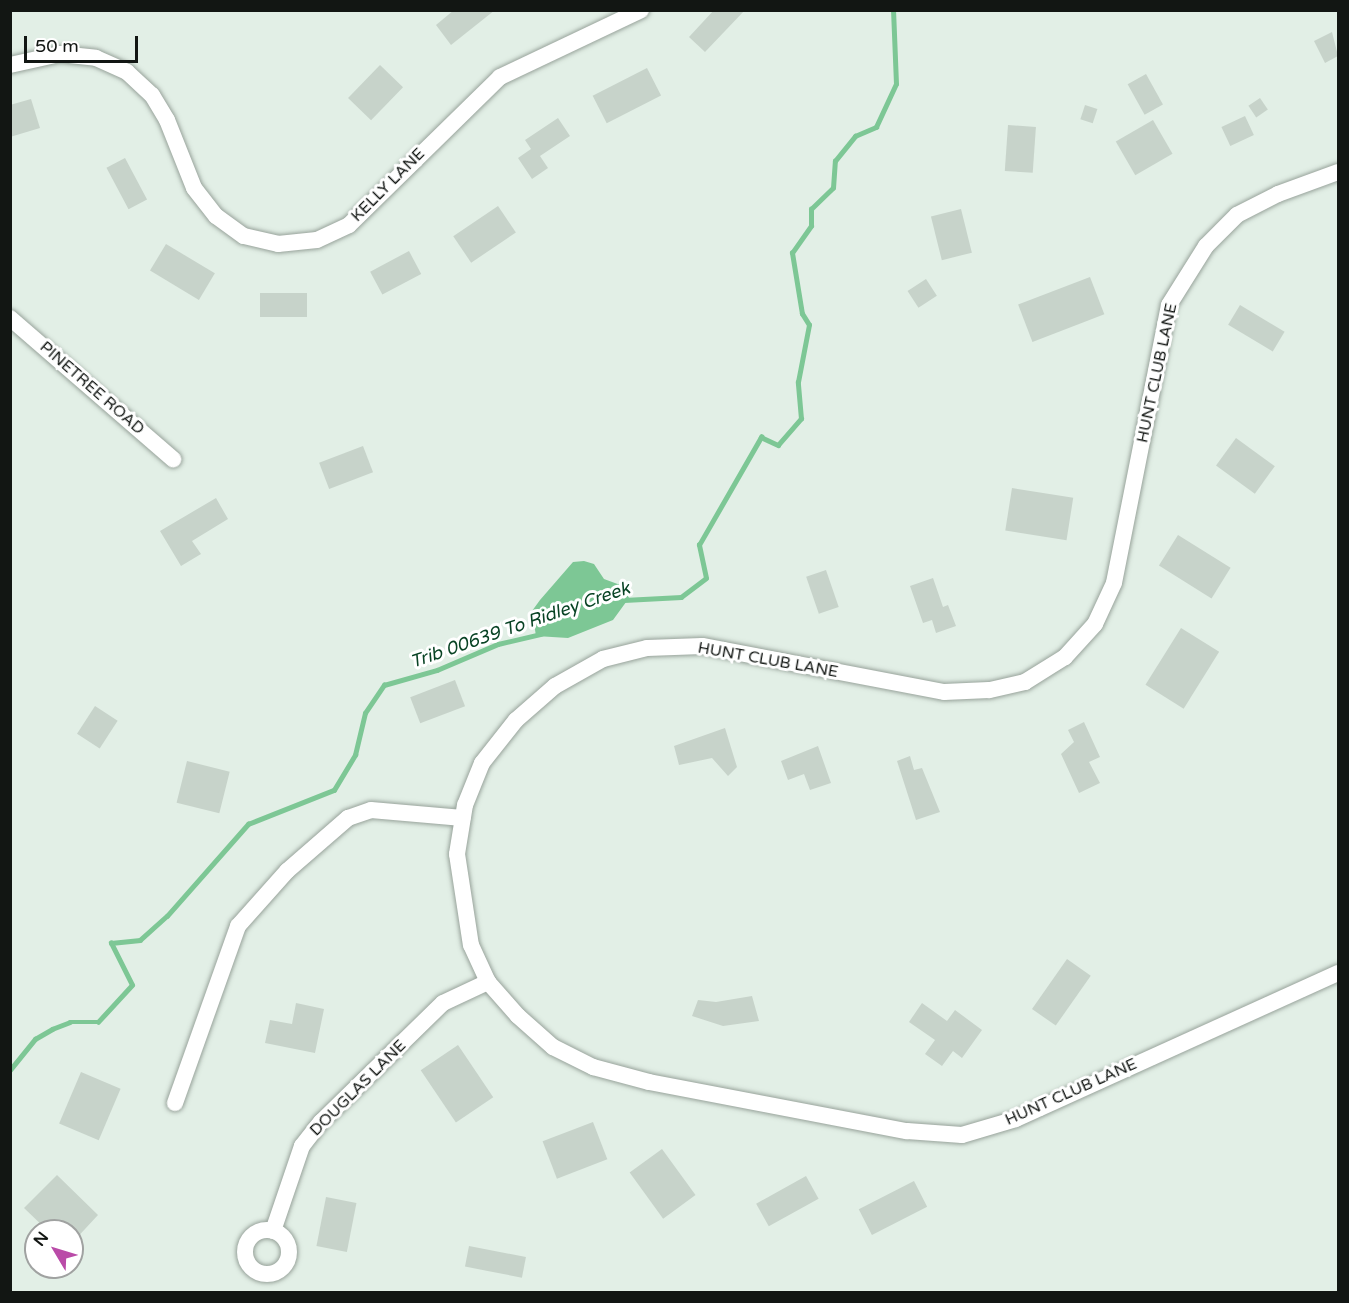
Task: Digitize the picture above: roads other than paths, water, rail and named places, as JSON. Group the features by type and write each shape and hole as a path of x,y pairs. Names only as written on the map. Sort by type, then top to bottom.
{"street":[{"name":"KELLY LANE","path":"10,65 60,54 96,58 127,72 152,95 167,120 194,188 216,216 244,236 278,244 317,240 349,225 500,77 641,10"},
{"name":"HUNT CLUB LANE","path":"1338,172 1278,194 1237,216 1206,246 1169,305 1113,583 1095,624 1065,657 1025,682 989,690 944,692 702,646 647,648 603,659 555,686 516,720 482,764 463,818 457,854 463,906 471,945 488,982 518,1016 553,1047 593,1067 778,1108 908,1131 962,1135 1016,1119 1338,973"},
{"name":"PINETREE ROAD","path":"10,318 173,459"},
{"path":"175,1103 238,926 287,871 348,818 371,810 463,818"},
{"name":"DOUGLAS LANE","path":"273,1231 302,1146 321,1122 443,1003 488,982"}],"waterway":[{"name":"Trib 00639 To Ridley Creek","path":"624,600 681,597 706,578 699,545 761,437 778,445 801,419 798,382 809,325 802,314 792,253 811,226 811,209 833,188 835,161 855,136 876,127 896,84 893,10"},
{"name":"Trib 00639 To Ridley Creek","path":"10,1070 35,1039 52,1029 70,1022 98,1022 132,985 111,943 140,940 167,916 248,824 334,790 355,755 365,713 384,685 437,670 498,644 541,634"}]}
